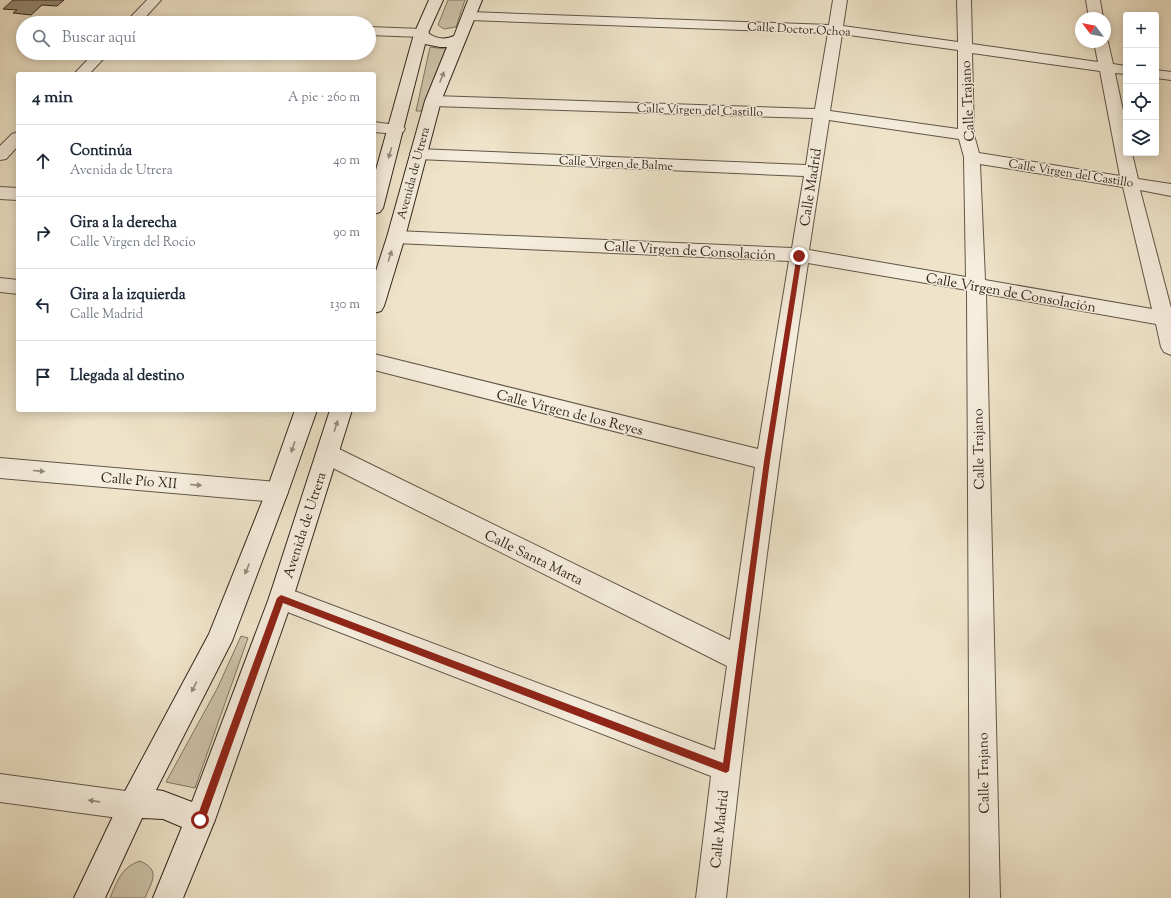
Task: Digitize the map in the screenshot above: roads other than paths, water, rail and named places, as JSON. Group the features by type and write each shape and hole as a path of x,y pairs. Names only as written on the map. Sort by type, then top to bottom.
{"street":[{"path":"139,16 154,0"},
{"name":"Avenida de Utrera","path":"376,201 422,34 436,0"},
{"name":"Avenida de Utrera","path":"376,300 396,237 433,101 457,41 461,38 475,0"},
{"name":"Calle Madrid","path":"711,898 726,768 767,461 840,0"},
{"name":"Calle Trajano","path":"964,0 966,135 972,157 976,285 984,898"},
{"path":"1093,0 1095,12"},
{"name":"Calle Doctor Ochoa","path":"470,16 836,29 1123,70"},
{"path":"376,31 422,34 426,39 436,43 457,41"},
{"path":"1102,48 1130,183 1168,320 1171,347"},
{"path":"83,72 95,60"},
{"path":"1159,74 1171,76"},
{"name":"Calle Virgen del Castillo","path":"433,101 822,114 966,135"},
{"path":"376,127 397,129"},
{"path":"0,155 16,139"},
{"name":"Calle Virgen de Balme","path":"418,154 813,171"},
{"name":"Calle Virgen del Castillo","path":"972,157 1171,190"},
{"path":"0,193 16,194"},
{"name":"Calle Virgen de Consolación","path":"396,237 799,256 976,285 1168,320"},
{"path":"0,285 16,287"},
{"name":"Calle Virgen de los Reyes","path":"376,363 767,461"},
{"path":"89,898 134,804 218,640 277,492 305,412"},
{"name":"Avenida de Utrera","path":"168,898 200,820 281,598 340,412"},
{"name":"Calle Santa Marta","path":"327,454 741,659"},
{"name":"Calle Pío XII","path":"0,468 277,492"},
{"path":"281,598 726,768"},
{"path":"0,788 134,804 163,805 200,820"}]}
